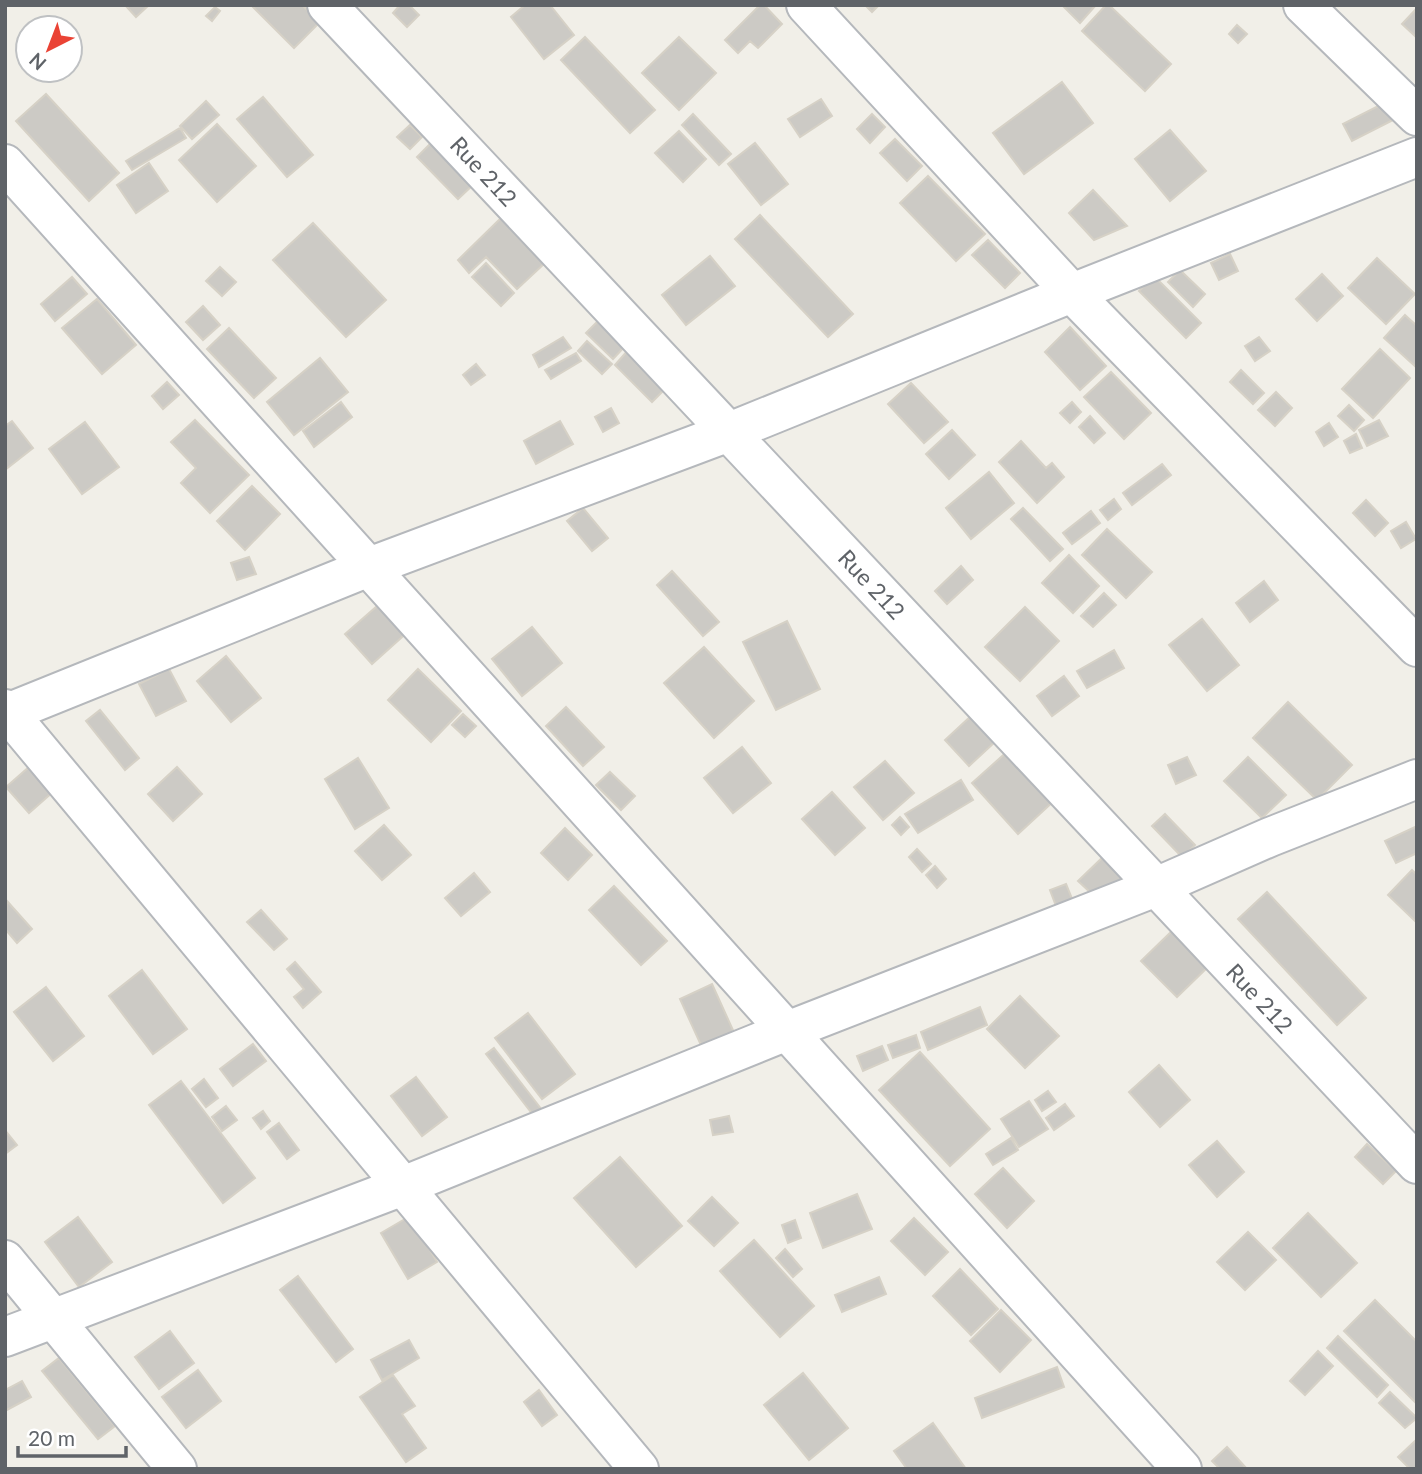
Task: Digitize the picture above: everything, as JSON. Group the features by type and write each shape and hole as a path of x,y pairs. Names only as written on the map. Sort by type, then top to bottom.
{"street":[{"name":"Rue 212","path":"327,5 1417,1164"},
{"path":"806,5 1072,293 1417,647"},
{"path":"1303,5 1417,116"},
{"path":"639,1469 6,712 369,567 729,432 1417,157"},
{"path":"5,164 1182,1469"},
{"path":"5,1337 403,1186 787,1031 1156,887 1270,837 1417,779"},
{"path":"5,1260 177,1469"}],"building":[{"path":"125,5 149,5 136,17"},
{"path":"251,5 302,5 320,22 294,48"},
{"path":"400,5 409,5 419,15 407,27 393,13"},
{"path":"525,5 550,5 574,35 544,59 511,17"},
{"path":"760,5 764,5 782,24 758,48 750,41 738,53 725,40"},
{"path":"865,5 879,5 872,12"},
{"path":"1062,5 1096,5 1080,23"},
{"path":"1106,5 1171,64 1145,91 1082,31"},
{"path":"215,7 220,11 212,21 206,16"},
{"path":"1417,8 1417,38 1402,24"},
{"path":"1237,25 1247,34 1238,43 1229,34"},
{"path":"585,37 655,110 630,133 561,60"},
{"path":"679,37 716,73 679,110 642,73"},
{"path":"1062,82 1093,123 1024,174 993,133"},
{"path":"46,94 119,173 89,201 16,121"},
{"path":"263,97 313,155 287,177 237,119"},
{"path":"821,99 832,116 800,137 788,119"},
{"path":"206,101 219,115 192,139 180,126"},
{"path":"1384,103 1393,120 1352,141 1343,124"},
{"path":"693,114 731,154 719,165 682,125"},
{"path":"872,114 885,127 870,143 857,129"},
{"path":"217,124 256,166 217,202 179,160"},
{"path":"410,125 422,137 410,149 397,137"},
{"path":"180,128 186,138 132,170 126,161"},
{"path":"1170,130 1206,171 1170,201 1135,159"},
{"path":"679,131 706,159 683,182 655,153"},
{"path":"895,139 922,166 907,181 880,153"},
{"path":"433,141 474,184 458,199 417,157"},
{"path":"755,143 788,184 761,205 728,164"},
{"path":"149,163 168,191 136,213 117,185"},
{"path":"928,176 985,234 956,261 900,203"},
{"path":"1093,190 1127,226 1094,240 1069,213"},
{"path":"760,215 853,314 828,337 735,239"},
{"path":"501,218 545,263 517,289 486,257 469,273 458,260"},
{"path":"313,223 386,300 346,337 273,260"},
{"path":"988,240 1020,273 1005,288 972,255"},
{"path":"1230,254 1238,271 1219,280 1211,263"},
{"path":"710,256 735,286 686,325 662,295"},
{"path":"1377,258 1415,294 1386,324 1348,288"},
{"path":"486,263 514,293 501,306 472,277"},
{"path":"220,267 236,282 222,296 206,281"},
{"path":"1180,270 1205,294 1193,307 1168,282"},
{"path":"1322,274 1343,296 1317,321 1296,299"},
{"path":"1154,276 1201,323 1186,338 1139,291"},
{"path":"72,277 87,294 55,321 41,304"},
{"path":"97,299 136,345 102,374 62,328"},
{"path":"203,306 220,325 203,340 186,322"},
{"path":"1405,315 1417,326 1417,368 1384,338"},
{"path":"600,319 627,344 613,359 586,333"},
{"path":"1070,327 1106,366 1080,390 1045,352"},
{"path":"229,328 276,378 254,398 207,349"},
{"path":"563,337 571,348 539,367 533,355"},
{"path":"1259,337 1270,351 1255,361 1245,346"},
{"path":"587,341 612,364 602,374 578,351"},
{"path":"629,349 668,386 652,402 615,365"},
{"path":"1380,349 1410,378 1373,418 1342,389"},
{"path":"576,353 581,361 551,379 545,370"},
{"path":"320,358 348,392 294,435 267,402"},
{"path":"476,364 485,375 471,385 463,375"},
{"path":"1241,370 1264,393 1253,404 1230,382"},
{"path":"1111,372 1151,413 1124,439 1084,397"},
{"path":"167,382 179,395 163,409 152,396"},
{"path":"911,383 948,422 924,443 888,404"},
{"path":"1276,392 1292,408 1275,426 1258,410"},
{"path":"341,402 352,417 314,447 303,431"},
{"path":"1072,402 1081,412 1070,423 1060,413"},
{"path":"1349,405 1364,420 1354,431 1338,416"},
{"path":"611,408 619,423 603,432 595,417"},
{"path":"1090,416 1105,433 1094,443 1079,427"},
{"path":"195,420 249,475 210,513 181,483 196,468 171,442"},
{"path":"1379,420 1388,436 1367,446 1359,430"},
{"path":"12,421 33,448 5,470 5,426"},
{"path":"560,421 573,444 536,464 524,441"},
{"path":"85,422 119,467 82,494 49,449"},
{"path":"1329,423 1338,437 1324,446 1316,432"},
{"path":"952,430 975,455 949,479 926,454"},
{"path":"1356,434 1362,448 1350,453 1344,441"},
{"path":"1021,441 1046,468 1052,463 1064,477 1037,503 999,462"},
{"path":"1162,464 1171,475 1132,505 1123,493"},
{"path":"989,472 1014,503 971,539 946,508"},
{"path":"252,486 280,514 245,550 217,521"},
{"path":"1114,499 1121,509 1108,520 1100,510"},
{"path":"1366,500 1388,523 1375,536 1353,513"},
{"path":"583,508 608,538 592,551 567,521"},
{"path":"1023,508 1063,549 1050,561 1011,519"},
{"path":"1091,511 1100,523 1072,544 1063,533"},
{"path":"1406,522 1416,539 1401,548 1391,531"},
{"path":"1107,529 1152,572 1126,598 1082,555"},
{"path":"1069,555 1099,586 1073,613 1042,583"},
{"path":"249,557 256,574 237,580 231,563"},
{"path":"961,566 973,580 947,604 935,591"},
{"path":"672,571 719,622 703,636 657,585"},
{"path":"1264,581 1278,600 1250,622 1236,603"},
{"path":"1104,593 1116,605 1093,627 1081,616"},
{"path":"384,600 410,630 372,664 345,634"},
{"path":"1025,607 1059,641 1020,681 985,647"},
{"path":"1202,619 1239,665 1207,691 1169,645"},
{"path":"787,621 820,689 776,710 743,642"},
{"path":"532,627 562,663 522,696 492,659"},
{"path":"704,647 754,701 714,738 664,683"},
{"path":"1114,650 1124,668 1087,688 1077,671"},
{"path":"226,656 261,698 231,722 197,681"},
{"path":"169,669 186,701 156,716 139,684"},
{"path":"418,669 461,711 431,742 388,700"},
{"path":"1064,676 1079,696 1052,716 1037,696"},
{"path":"1288,702 1352,765 1317,800 1253,738"},
{"path":"566,707 604,747 583,766 546,726"},
{"path":"100,710 139,758 125,770 86,721"},
{"path":"463,714 476,726 465,737 452,725"},
{"path":"971,716 995,742 969,766 945,740"},
{"path":"742,747 771,783 733,813 704,778"},
{"path":"1009,750 1055,800 1018,834 972,783"},
{"path":"1187,757 1196,775 1176,784 1168,765"},
{"path":"1248,757 1286,795 1262,818 1224,781"},
{"path":"358,758 389,808 355,829 325,779"},
{"path":"885,761 914,793 883,820 854,787"},
{"path":"29,767 53,792 29,813 6,787"},
{"path":"177,767 202,794 173,821 148,794"},
{"path":"610,772 635,796 621,810 596,785"},
{"path":"961,780 973,800 918,833 905,814"},
{"path":"832,792 865,828 835,855 802,819"},
{"path":"1165,814 1195,845 1182,857 1152,826"},
{"path":"900,817 909,827 901,835 892,825"},
{"path":"384,825 411,855 382,880 355,851"},
{"path":"1417,826 1417,853 1396,863 1385,841"},
{"path":"565,828 592,855 568,880 541,853"},
{"path":"917,849 931,864 922,872 909,857"},
{"path":"1104,856 1128,880 1091,893 1078,881"},
{"path":"935,866 946,879 937,888 926,875"},
{"path":"1412,870 1417,875 1417,923 1388,895"},
{"path":"474,873 490,892 461,916 445,898"},
{"path":"1066,884 1073,901 1056,906 1050,890"},
{"path":"614,886 667,941 641,965 589,910"},
{"path":"1267,892 1366,998 1337,1025 1238,919"},
{"path":"7,901 32,929 17,943 5,929"},
{"path":"261,910 287,939 274,950 247,922"},
{"path":"1173,930 1209,966 1177,997 1141,961"},
{"path":"295,962 321,992 303,1008 294,997 304,989 287,969"},
{"path":"142,970 187,1029 153,1054 109,996"},
{"path":"712,984 737,1039 705,1054 680,999"},
{"path":"46,987 84,1036 53,1061 14,1012"},
{"path":"1020,996 1059,1036 1025,1068 987,1029"},
{"path":"980,1007 987,1025 928,1050 921,1032"},
{"path":"528,1013 575,1074 542,1099 495,1038"},
{"path":"916,1035 920,1048 893,1058 888,1045"},
{"path":"253,1044 266,1061 233,1086 220,1069"},
{"path":"882,1046 888,1060 863,1071 857,1056"},
{"path":"494,1048 542,1110 534,1116 486,1054"},
{"path":"920,1052 990,1129 950,1166 879,1090"},
{"path":"1159,1065 1190,1100 1160,1127 1129,1092"},
{"path":"416,1077 447,1117 422,1136 391,1096"},
{"path":"204,1079 218,1098 206,1107 192,1089"},
{"path":"181,1081 255,1178 223,1203 149,1105"},
{"path":"1048,1091 1056,1102 1042,1111 1035,1100"},
{"path":"1029,1101 1048,1129 1019,1147 1001,1119"},
{"path":"1065,1104 1074,1116 1054,1130 1046,1118"},
{"path":"226,1106 237,1120 222,1131 212,1117"},
{"path":"263,1111 270,1121 261,1129 253,1118"},
{"path":"729,1116 733,1132 713,1135 710,1120"},
{"path":"279,1123 299,1150 287,1159 267,1132"},
{"path":"5,1130 17,1145 5,1154"},
{"path":"1011,1138 1018,1150 993,1165 986,1154"},
{"path":"1217,1141 1244,1172 1217,1197 1189,1165"},
{"path":"1367,1144 1396,1171 1383,1184 1355,1157"},
{"path":"620,1157 682,1226 636,1267 574,1198"},
{"path":"1003,1168 1034,1201 1007,1228 975,1194"},
{"path":"857,1194 872,1229 823,1248 810,1213"},
{"path":"712,1197 738,1223 714,1246 688,1221"},
{"path":"1308,1213 1357,1263 1321,1297 1273,1248"},
{"path":"410,1216 437,1262 408,1279 381,1233"},
{"path":"78,1217 112,1262 79,1287 45,1242"},
{"path":"914,1218 948,1252 925,1275 891,1241"},
{"path":"795,1220 801,1238 788,1243 782,1225"},
{"path":"1248,1232 1276,1260 1245,1290 1217,1262"},
{"path":"754,1240 814,1306 780,1337 720,1271"},
{"path":"785,1249 802,1269 793,1277 776,1258"},
{"path":"960,1269 998,1309 971,1335 933,1296"},
{"path":"298,1276 353,1349 336,1362 280,1290"},
{"path":"879,1277 886,1294 842,1312 835,1295"},
{"path":"1375,1300 1417,1342 1417,1404 1344,1331"},
{"path":"1001,1310 1031,1340 1000,1372 970,1341"},
{"path":"170,1331 194,1363 159,1389 135,1357"},
{"path":"1338,1336 1388,1385 1377,1397 1327,1348"},
{"path":"409,1340 419,1358 382,1380 371,1360"},
{"path":"1318,1351 1333,1366 1305,1395 1290,1381"},
{"path":"59,1358 115,1426 98,1439 42,1371"},
{"path":"1057,1367 1064,1387 982,1418 975,1398"},
{"path":"198,1370 221,1401 186,1428 162,1397"},
{"path":"803,1373 848,1428 809,1460 764,1405"},
{"path":"393,1375 415,1406 402,1414 426,1448 406,1462 360,1397"},
{"path":"22,1381 31,1397 5,1411 5,1390"},
{"path":"539,1390 557,1415 542,1426 524,1402"},
{"path":"1390,1392 1417,1418 1405,1428 1379,1403"},
{"path":"933,1423 966,1469 907,1469 894,1451"},
{"path":"1417,1439 1417,1469 1410,1469 1398,1457"},
{"path":"1227,1447 1247,1469 1220,1469 1212,1461"}]}
